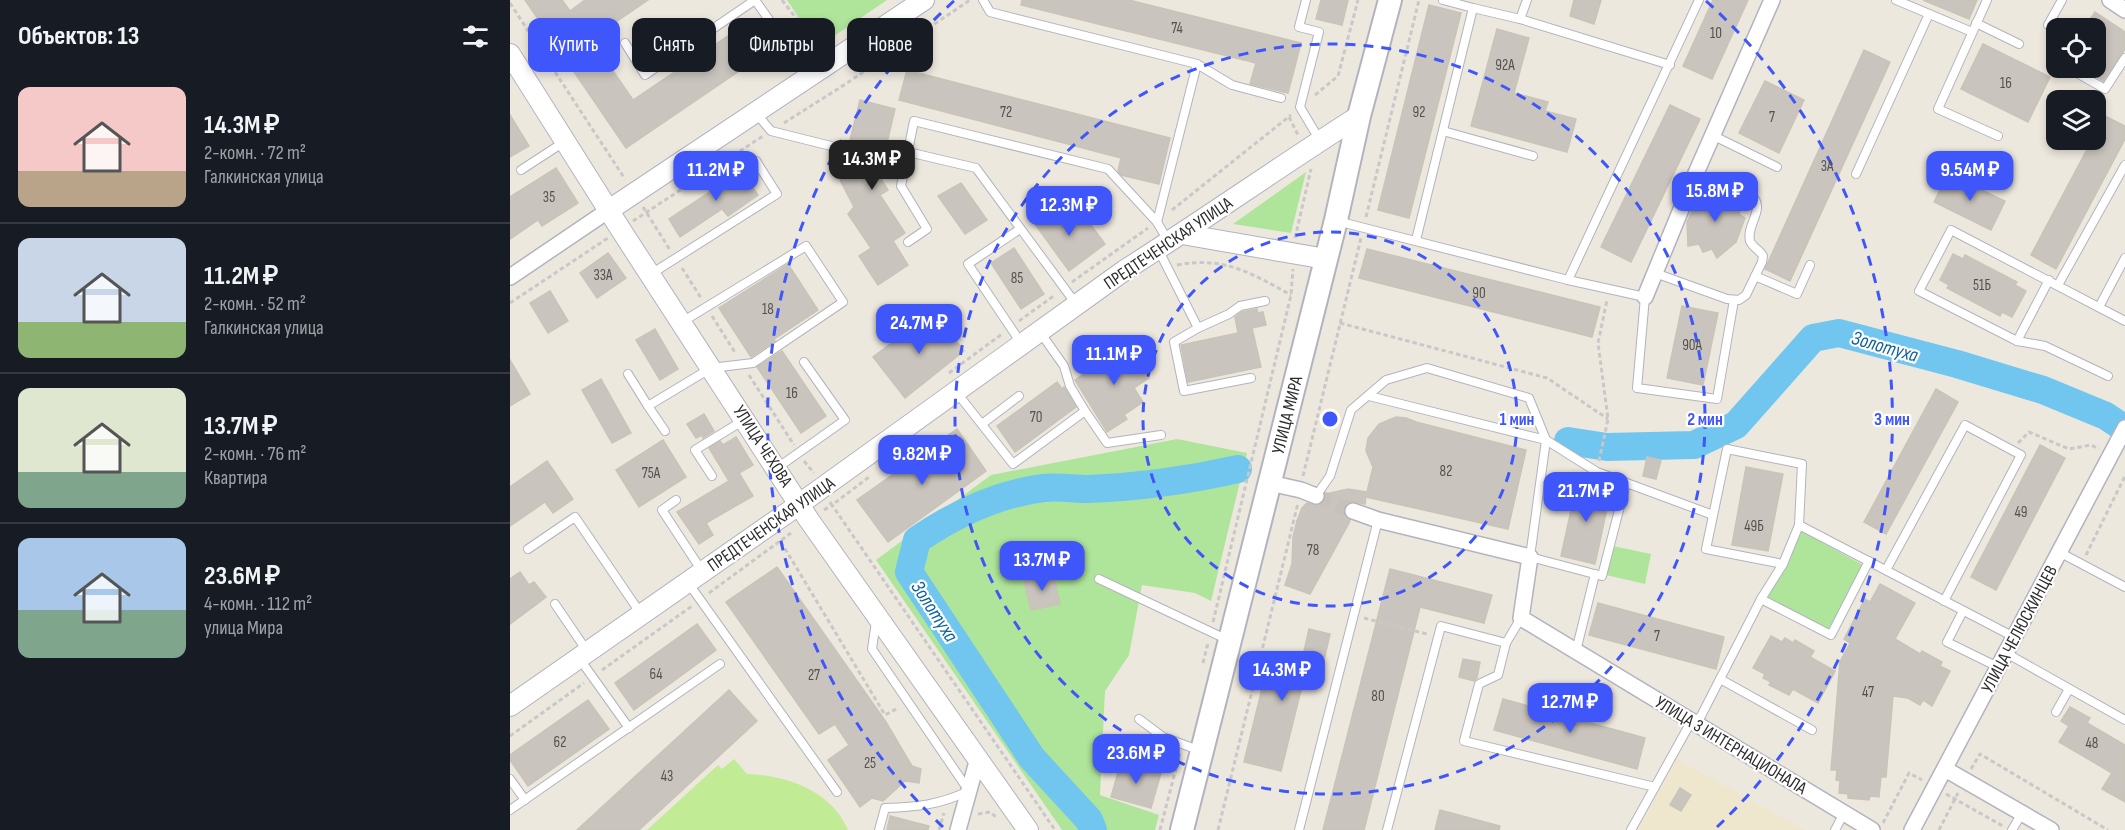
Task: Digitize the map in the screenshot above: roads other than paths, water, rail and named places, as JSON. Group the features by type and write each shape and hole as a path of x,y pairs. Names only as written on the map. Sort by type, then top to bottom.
{"main road":[{"name":"УЛИЦА МИРА","path":"1182,830 1192,748 1220,636 1269,483 1326,259 1359,116 1390,0"}],"street":[{"path":"510,277 924,0"},
{"path":"1645,297 1712,135 1772,0"},
{"path":"2110,0 2125,10"},
{"name":"УЛИЦА ЧЕХОВА","path":"512,60 809,520 1028,830"},
{"name":"ПРЕДТЕЧЕНСКАЯ УЛИЦА","path":"510,706 800,504 817,481 950,384 1022,344 1077,305 1169,248 1312,145 1359,116"},
{"path":"1169,248 1295,253 1326,259"},
{"name":"УЛИЦА ЧЕЛЮСКИНЦЕВ","path":"1912,830 2118,441"},
{"path":"1269,483 1316,496"},
{"path":"1353,511 1378,520 1530,557 1521,618"},
{"name":"УЛИЦА 3 ИНТЕРНАЦИОНАЛА","path":"1521,618 1872,830"},
{"path":"958,830 978,758"},
{"path":"1945,769 2051,830"}],"lane":[{"path":"625,44 645,75 755,0 809,76"},
{"path":"983,0 990,12 1197,64 1232,85 1281,98"},
{"path":"1306,0 1299,27 1319,32 1300,108 1312,145"},
{"path":"1443,0 1520,19 1670,65"},
{"path":"1520,19 1527,0"},
{"path":"1568,280 1699,0"},
{"path":"1896,0 1972,32"},
{"path":"1987,0 1938,109 1998,136"},
{"path":"2052,18 2062,0"},
{"path":"1416,240 1473,8"},
{"path":"1856,174 1929,14"},
{"path":"1976,23 2019,44"},
{"path":"2086,78 2105,89 2125,58"},
{"path":"1157,222 1197,64"},
{"path":"756,112 771,131 831,146"},
{"path":"908,242 927,229 901,186 914,121 1108,169 1157,222 1169,248 1198,328"},
{"path":"1443,131 1533,156"},
{"path":"1712,135 1777,167"},
{"path":"521,170 565,141"},
{"path":"908,152 976,168 1077,305"},
{"path":"650,275 777,194 756,161"},
{"path":"2058,285 2125,165"},
{"path":"1655,273 1734,300 1739,300 1746,295 1755,276 1763,256 1751,243 1749,232 1758,207 1757,201 1753,197 1696,173"},
{"path":"1335,220 1568,280 1645,297 1637,388 1717,399 1734,300"},
{"path":"1020,229 968,264 1022,344"},
{"path":"2108,376 2045,346 2017,341 1919,291 1951,230 2125,321"},
{"path":"648,406 711,368 753,363 843,302 806,246 682,322"},
{"path":"2099,307 2125,258"},
{"path":"1755,276 1797,294 1810,265"},
{"path":"2017,341 2049,280"},
{"path":"1251,378 1184,391 1174,342 1229,314 1239,306 1265,300"},
{"path":"1040,332 1064,366 1070,386 1107,443 1161,435"},
{"path":"777,468 845,420 804,362"},
{"path":"1316,496 1330,476 1351,410 1386,380 1427,368 1529,398 1546,440 1530,557 1602,576 1626,483"},
{"path":"628,374 665,431"},
{"path":"950,384 1013,464 1085,411"},
{"path":"982,424 1018,396"},
{"path":"1369,396 1546,440 1597,472 1713,515"},
{"path":"712,476 695,450 745,419"},
{"path":"1886,570 1965,424 2021,455 1944,601"},
{"path":"1631,830 1686,729 1701,716 1761,599 1783,564 1799,525 1802,464 1727,449 1706,549 1783,564"},
{"path":"676,500 662,510 695,577 700,600 837,792"},
{"path":"528,549 575,517 641,615"},
{"path":"1299,830 1378,520"},
{"path":"1799,525 2014,637"},
{"path":"2059,552 2125,587"},
{"path":"1761,599 1831,635 1869,561"},
{"path":"1576,651 1595,574"},
{"path":"1099,579 1220,636"},
{"path":"555,604 583,655 592,677 629,728"},
{"path":"1963,611 1947,642 1998,668"},
{"path":"877,615 872,649 969,791 947,801 919,807 885,808 879,830"},
{"path":"1521,618 1506,643 1498,675 1479,684 1464,741 1654,787"},
{"path":"1387,830 1441,626 1506,643"},
{"path":"2006,653 2124,718"},
{"path":"510,810 720,664"},
{"path":"1720,679 1812,730"},
{"path":"2056,712 2069,689"},
{"path":"1139,719 1163,737 1192,748"},
{"path":"510,779 525,800"},
{"path":"1835,830 1844,813"},
{"path":"2012,830 2022,813"}],"waterway":[{"name":"Золотуха","path":"1568,441 1607,447 1694,445 1736,425 1813,338 1839,333 1957,364 2043,390 2106,416 2125,429"},
{"name":"Золотуха","path":"1093,830 1089,820 1032,758 909,572 917,540 977,506 1026,491 1049,487 1089,489 1145,485 1238,469"}],"tunnel":[{"path":"1316,496 1353,511"}]}
